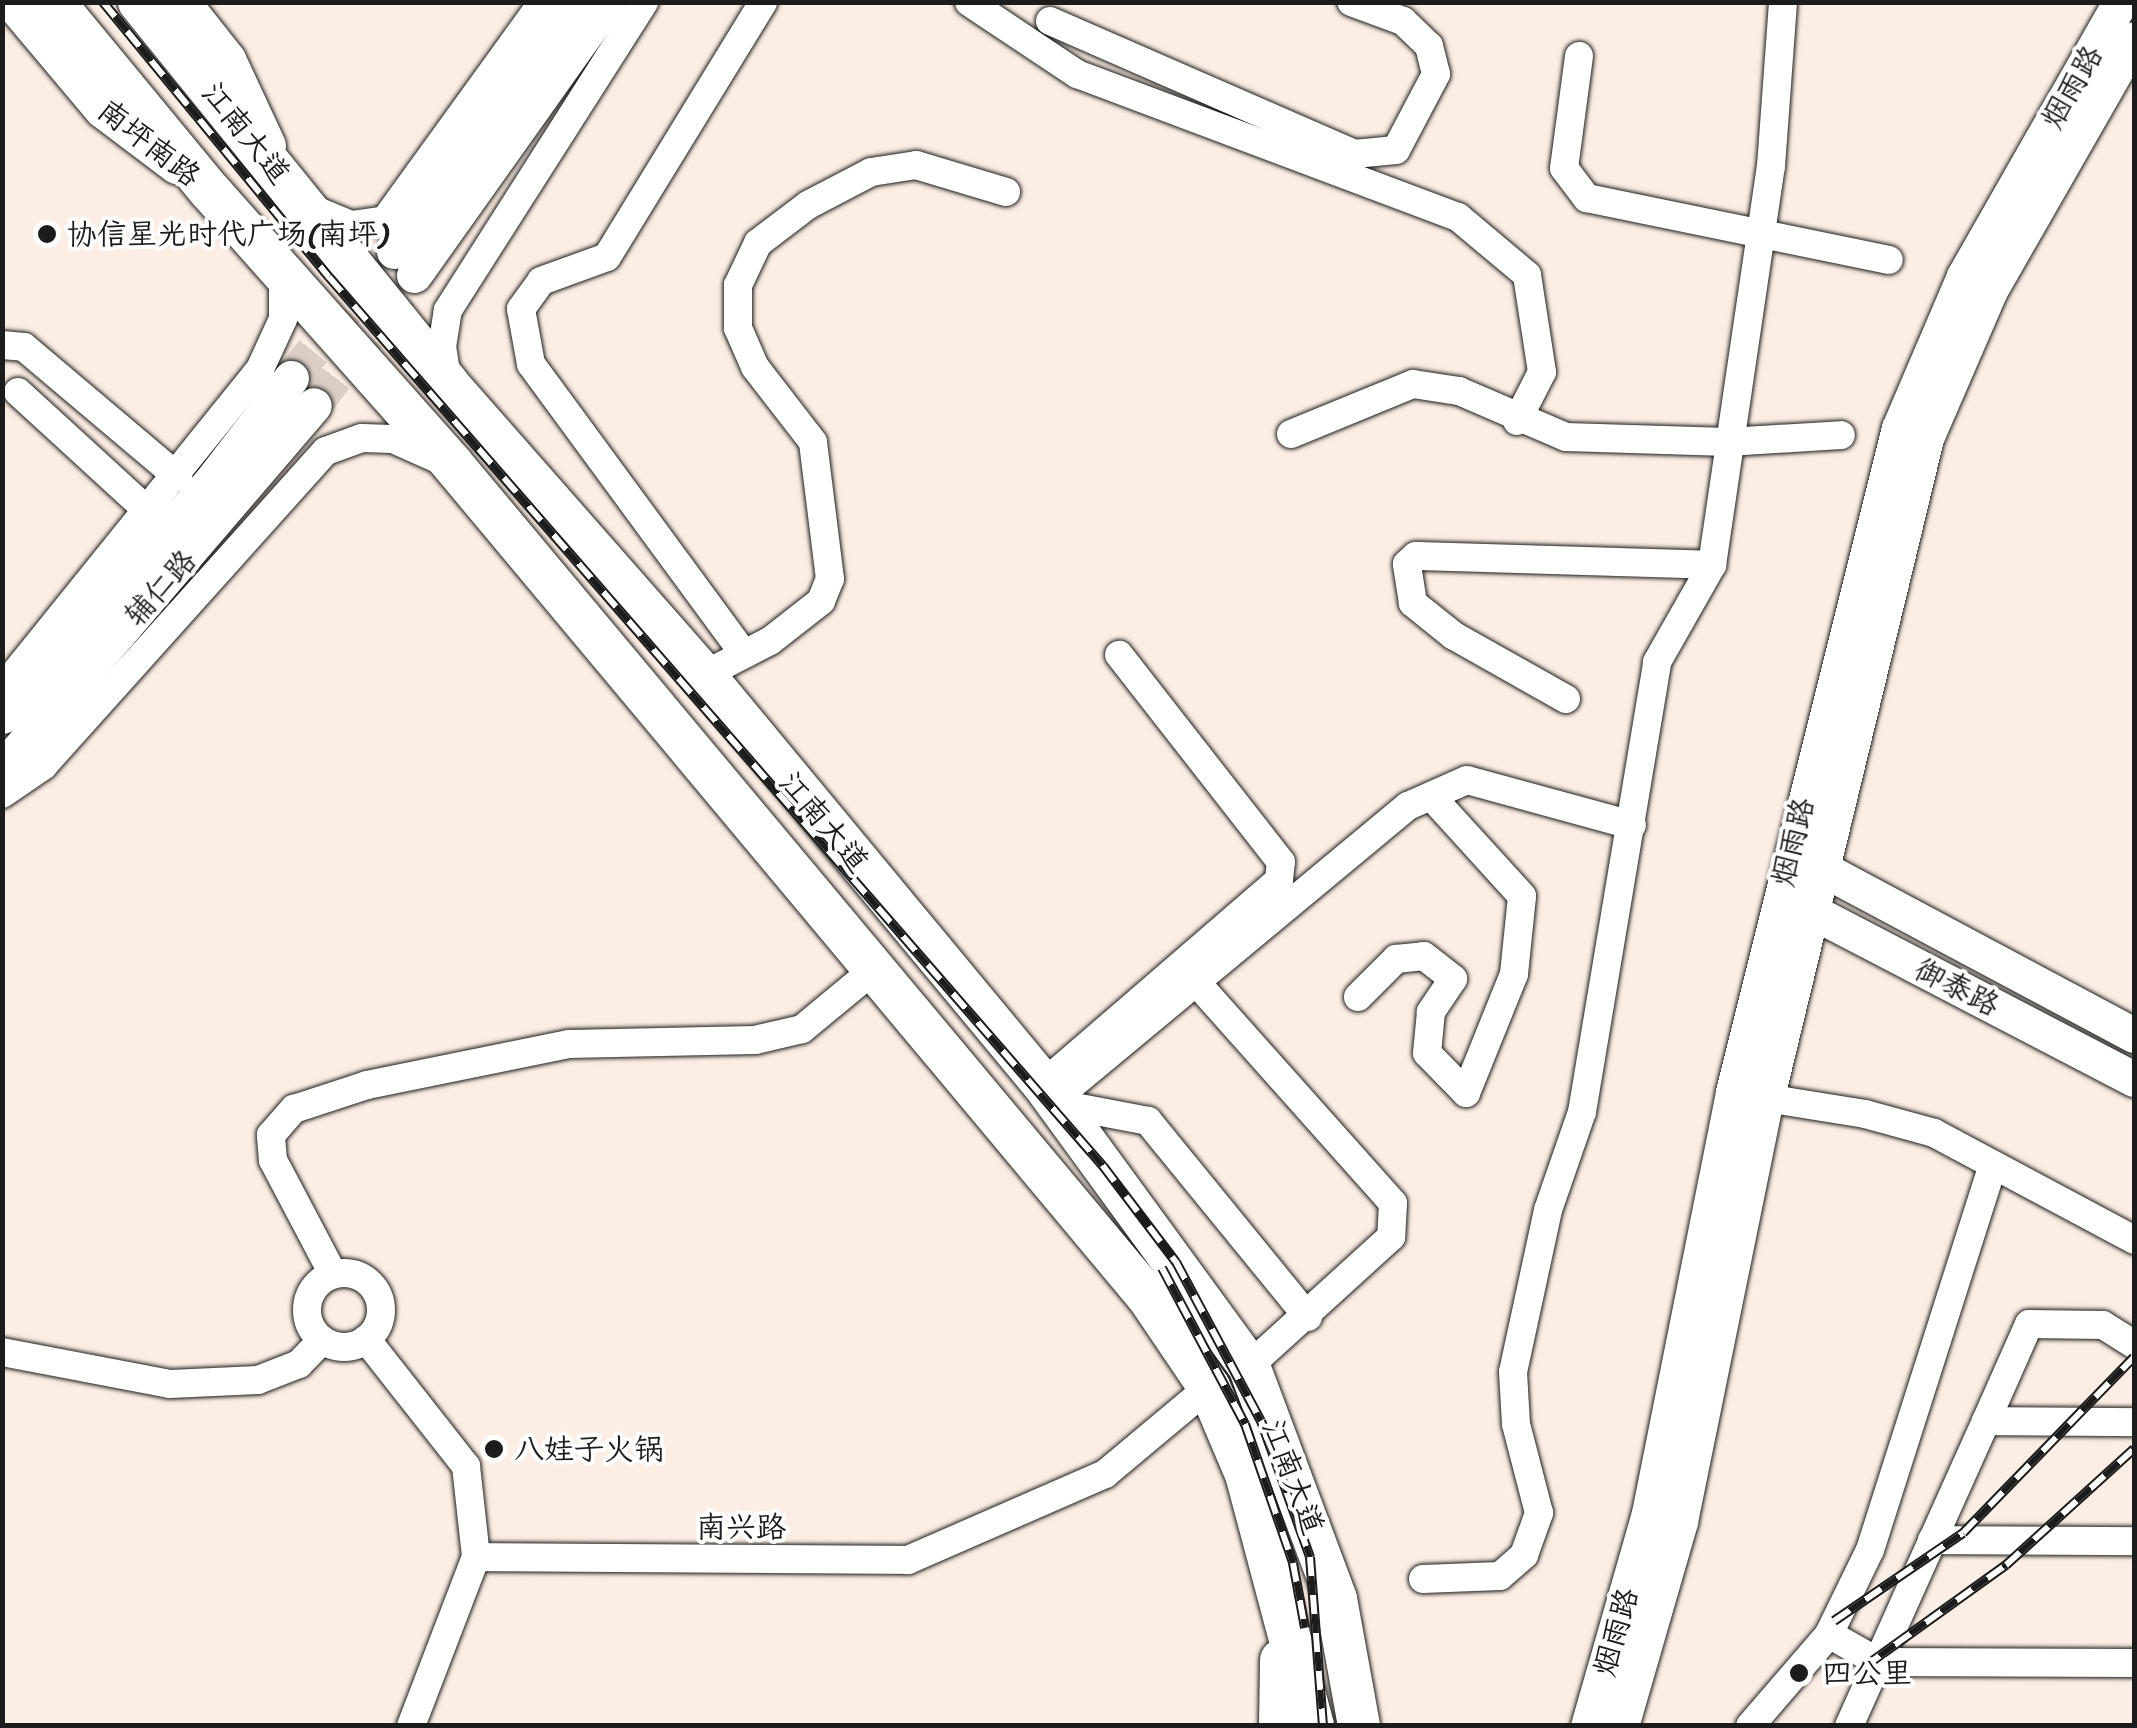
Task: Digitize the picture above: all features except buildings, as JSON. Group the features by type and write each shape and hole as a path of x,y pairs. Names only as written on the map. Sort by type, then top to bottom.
{"highway":[{"name":"江南大道","path":"54,2 210,191 283,266 453,465 871,972 1148,1297 1209,1387 1246,1474 1282,1619"},
{"name":"江南大道","path":"139,2 448,384 704,675 1052,1096 1249,1366 1336,1599 1359,1726"},
{"path":"1280,1726 1282,1619"},
{"path":"1282,1619 1312,1726"}],"main road":[{"name":"南坪南路","path":"11,2 102,110 210,191"},
{"path":"182,2 228,60 295,192"},
{"path":"574,2 404,263 608,2"},
{"name":"烟雨路","path":"1806,860 1899,428 1964,276 2120,2"},
{"name":"烟雨路","path":"1588,1726 1650,1513 1806,860 1926,438 1990,290 2134,39"},
{"name":"辅仁路","path":"2,716 208,484 291,378"},
{"name":"辅仁路","path":"2,769 314,404"},
{"name":"御泰路","path":"1806,860 2134,1035"},
{"name":"御泰路","path":"1795,903 2134,1079"},
{"name":"烟雨路","path":"1622,1726 1680,1521 1750,1096"}],"street":[{"path":"295,192 351,225 386,220 543,2"},
{"path":"448,384 442,347 448,310 644,2"},
{"path":"744,654 532,364 522,310 541,281 606,256 763,2"},
{"path":"969,2 1077,74 1458,217 1528,274 1542,372 1518,420"},
{"path":"1038,48 1054,12 1354,154 1396,150 1436,74 1429,46 1402,21 1351,2"},
{"path":"1424,1579 1500,1576 1524,1555 1539,1513 1516,1424 1512,1372 1548,1210 1582,1112 1656,662 1712,565 1759,236 1783,2"},
{"path":"1579,56 1564,168 1587,198 1889,260"},
{"path":"704,675 744,654 821,601 830,579 813,442 755,367 738,328 738,284 758,243 808,205 872,172 916,165 1006,192"},
{"path":"2,689 178,477 276,343 283,266"},
{"path":"2,345 24,348 178,477"},
{"path":"1291,434 1412,384 1459,391 1518,420 1566,437 1728,442 1841,436"},
{"path":"18,392 149,512"},
{"path":"2,794 43,766 326,451 362,438 393,439 453,465"},
{"path":"1566,699 1454,636 1412,602 1407,564 1416,556 1712,565"},
{"path":"1052,1096 1279,880 1281,862 1119,655"},
{"path":"1052,1096 1408,806 1468,780 1632,825"},
{"path":"1358,997 1396,959 1424,956 1452,979 1431,1012 1428,1054 1466,1093 1514,974 1522,896 1432,796"},
{"path":"333,1274 274,1160 271,1135 294,1109 368,1085 569,1044 755,1040 802,1028 871,972"},
{"path":"1196,982 1393,1202 1391,1237 1308,1317 1249,1366"},
{"path":"1052,1096 1148,1121 1308,1317"},
{"path":"1750,1096 1864,1114 1934,1133 2134,1240"},
{"path":"1750,1726 1829,1634 1870,1550 1993,1165"},
{"path":"333,1274 366,1280 379,1298 379,1321 366,1339 344,1347 322,1340 306,1310 314,1288 333,1274"},
{"path":"1849,1726 2029,1324 2103,1325 2134,1342"},
{"path":"366,1339 466,1466 476,1557 411,1726"},
{"path":"2,1352 170,1384 258,1380 299,1364 322,1340"},
{"name":"南兴路","path":"476,1557 908,1560 1104,1474 1209,1387"},
{"path":"1986,1421 2134,1422"},
{"path":"1932,1540 2134,1541"},
{"path":"1829,1634 1878,1662 2134,1662"}],"tunnel":[{"path":"291,378 394,251"},
{"path":"314,405 414,275"}],"railway":[{"path":"103,2 329,277 1103,1166 1176,1262 1261,1421 1310,1557 1323,1726"},
{"path":"1162,1268 1245,1424 1293,1563 1305,1628"},
{"path":"1834,1621 1963,1533 2134,1357"},
{"path":"1864,1667 2006,1565 2134,1449"}],"place":[{"name":"协信星光时代广场(南坪)","path":"47,234"},
{"name":"八娃子火锅","path":"494,1449"},
{"name":"四公里","path":"1799,1673"}]}
